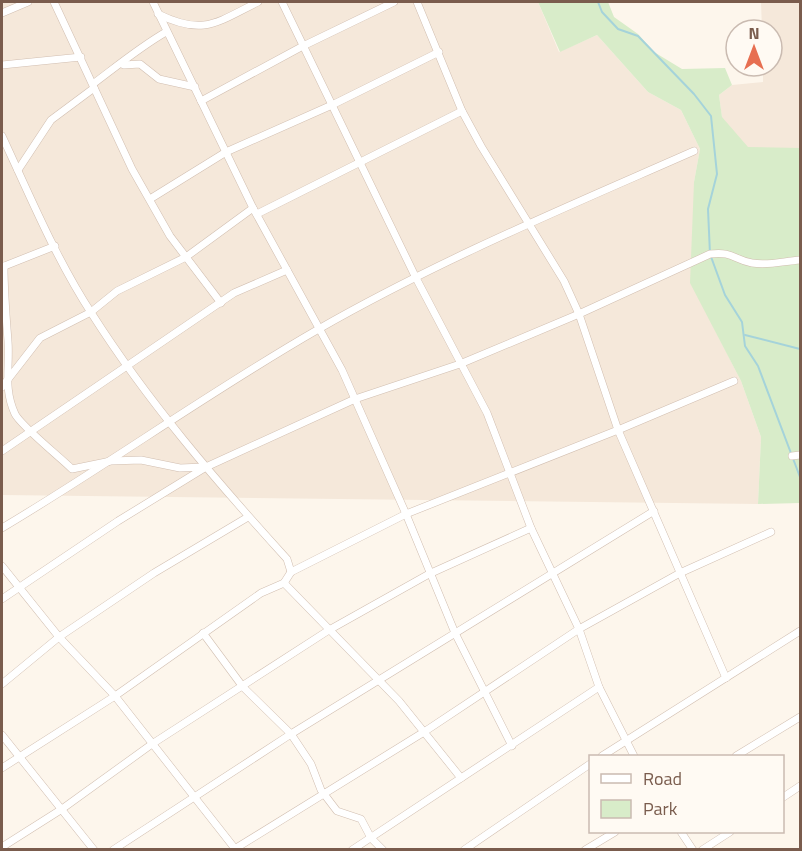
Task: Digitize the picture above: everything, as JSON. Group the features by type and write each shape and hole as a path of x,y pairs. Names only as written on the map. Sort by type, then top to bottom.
{"street":[{"path":"2,13 28,2"},
{"path":"54,2 132,169 171,236 221,303"},
{"path":"153,2 255,211 355,399 455,633 512,746"},
{"path":"158,14 180,25 195,27 230,16 258,2"},
{"path":"282,2 416,278 487,413 551,575 579,629 600,687 633,755"},
{"path":"201,101 303,46 394,2"},
{"path":"417,2 462,111 502,182 531,224 564,281 579,314 618,430 726,678"},
{"path":"18,171 51,120 118,65 166,32"},
{"path":"150,199 226,152 332,105 439,52"},
{"path":"2,65 81,57"},
{"path":"118,65 140,64 159,80 195,87"},
{"path":"4,385 40,338 91,312 117,291 186,257 255,211 462,111"},
{"path":"2,136 55,246 91,312 126,366 206,467 287,559 291,572"},
{"path":"2,528 319,329 416,278 694,151"},
{"path":"55,246 3,267 8,358 4,385 16,416 72,469 111,460 141,460 180,468 206,467"},
{"path":"2,599 19,585 206,467 355,399 460,364 579,314 710,254 725,252 750,263 775,264 801,260"},
{"path":"2,452 221,303 251,284 287,270"},
{"path":"2,768 115,696 261,593 284,583 291,572 406,514 618,430 734,381"},
{"path":"792,456 801,455"},
{"path":"113,849 376,681 654,512"},
{"path":"2,684 59,637 180,556 248,517"},
{"path":"2,847 62,809 152,744 329,630 429,574 531,528"},
{"path":"2,566 59,637 115,696 195,795 235,849 424,732 579,629 680,573 771,532"},
{"path":"284,583 376,681 399,701 461,778"},
{"path":"604,755 801,631"},
{"path":"203,633 243,687 291,734 312,764 324,794 338,812 361,819 371,838 383,849"},
{"path":"352,849 600,687"},
{"path":"738,755 801,717"},
{"path":"2,735 94,849"},
{"path":"464,849 589,765"},
{"path":"784,797 801,786"},
{"path":"585,849 612,833"},
{"path":"682,833 693,849"},
{"path":"702,849 727,833"}],"shaded area":[{"path":"2,2 538,2 559,52 597,35 648,92 681,110 700,149 694,182 714,328 741,381 761,437 758,504 2,495"},
{"path":"761,2 800,2 800,148 748,148 722,118 719,95 732,85 763,82 763,78 784,78 784,18 762,18"}],"green space":[{"path":"538,2 608,2 614,17 638,34 654,52 682,69 724,68 724,78 729,78 732,85 719,95 722,117 748,147 800,148 800,503 758,504 761,437 741,381 690,283 694,182 700,149 681,110 648,92 597,35 560,52"}],"waterway":[{"path":"598,2 602,12 618,29 638,36 694,94 711,116 717,174 708,209 710,254 725,295 742,322 745,346 758,366 800,477"},
{"path":"745,335 800,349"}]}
